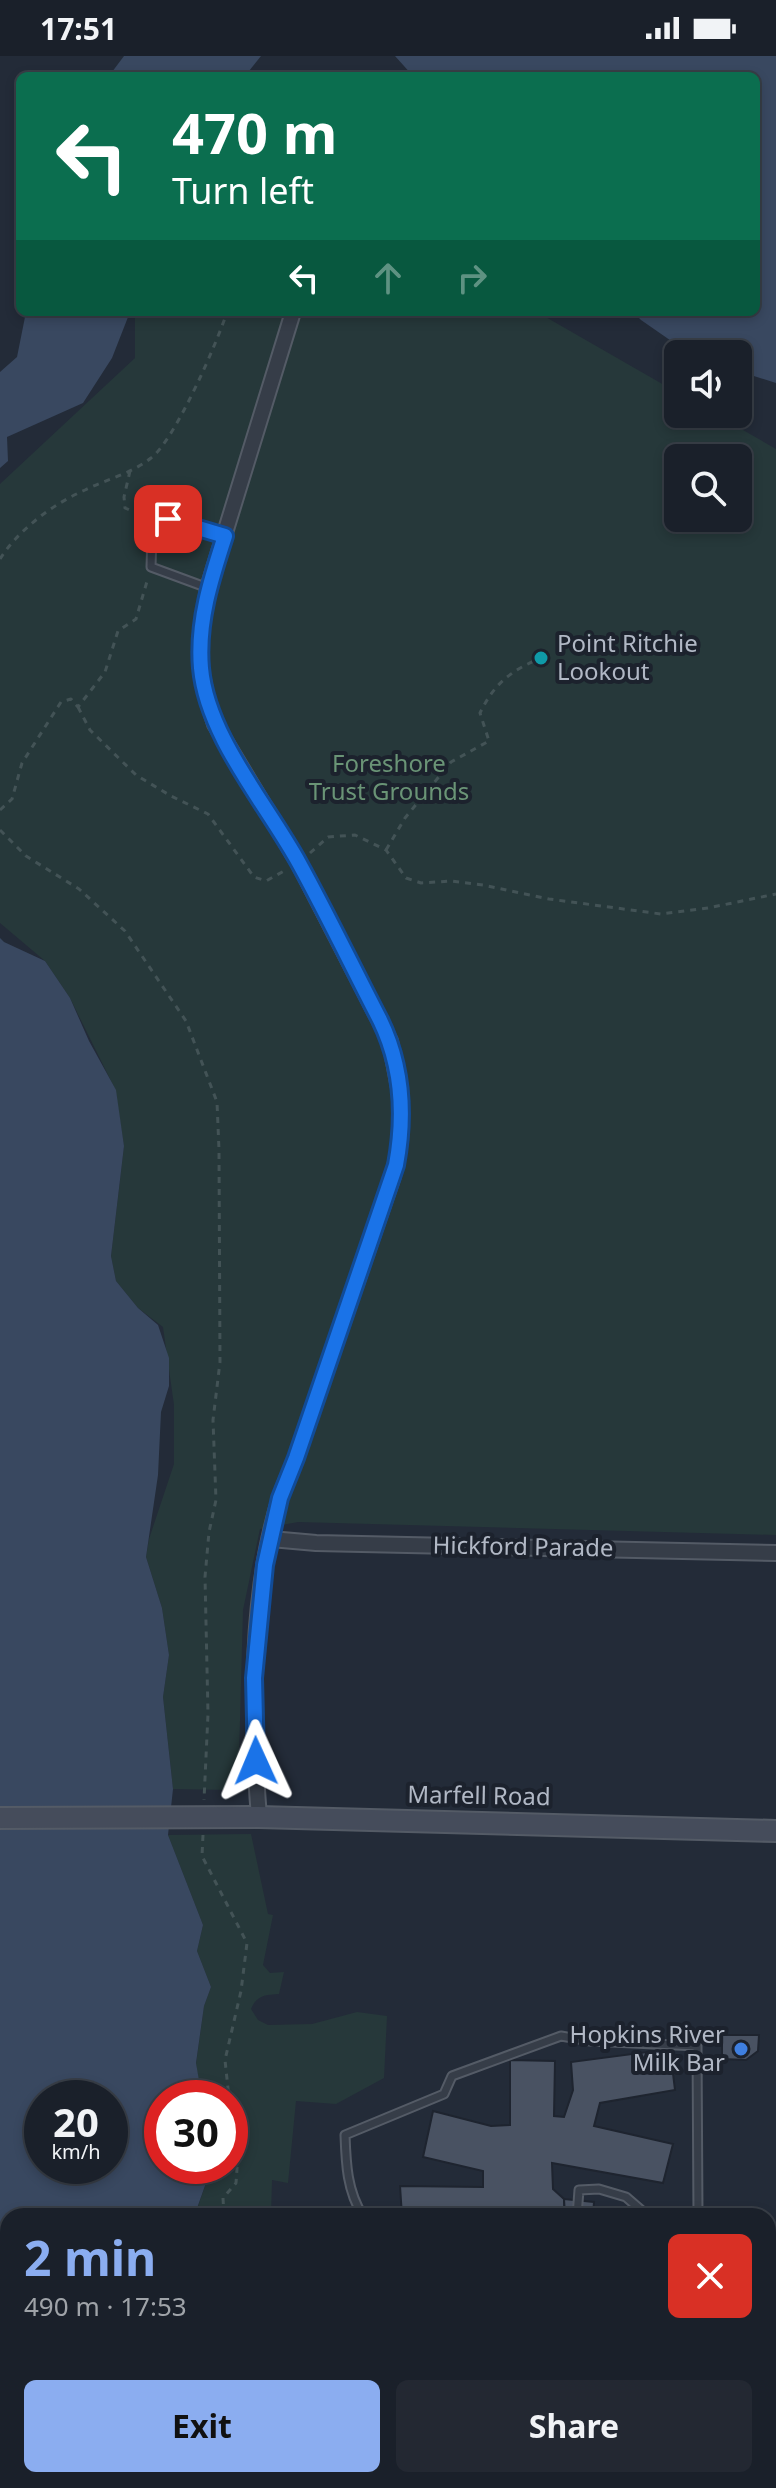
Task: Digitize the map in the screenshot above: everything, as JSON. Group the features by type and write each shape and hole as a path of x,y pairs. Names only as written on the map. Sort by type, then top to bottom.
{"street":[{"path":"259,1817 254,1678 265,1565 280,1498 393,1176 401,1127 399,1082 390,1041 298,862 215,724 201,669 200,640 208,588 292,316"},
{"name":"Hickford Parade","path":"271,1539 316,1543 776,1553"},
{"name":"Marfell Road","path":"0,1818 259,1817 776,1831"}],"lane":[{"path":"208,588 151,567 152,536 168,519 225,536"},
{"path":"358,2208 346,2169 345,2135 444,2094 452,2076 561,2036 590,2041 697,2046 698,2208"},
{"path":"578,2208 579,2190 599,2189 626,2197 639,2208"}],"path":[{"path":"0,559 28,527 82,490 130,471 153,457 168,440 215,345 226,316"},
{"path":"130,471 124,497 125,508 141,515"},
{"path":"78,707 105,672 118,631 136,619 151,567"},
{"path":"386,850 405,818 451,762 489,741 480,713 490,692 506,677 541,658"},
{"path":"0,810 12,799 22,763 61,702 71,699 90,730 136,775 208,814 254,877 266,881 298,862 328,837 355,835 386,850 406,878 421,883 451,881 483,885 549,899 661,914 776,894"},
{"path":"0,830 26,856 79,889 125,931 186,1021 217,1102 220,1362 213,1420 216,1500 209,1532 205,1577 208,1714 202,1856 247,1943 241,1991 225,2060 227,2080"},
{"path":"224,2208 223,2198 235,2184"}],"green space":[{"name":"Foreshore Trust Grounds","path":"135,316 544,316 664,385 664,428 739,428 776,449 776,1535 298,1522 260,1529 243,1610 239,1757 227,1779 229,1790 173,1789 163,1697 169,1655 162,1608 146,1557 174,1464 174,1405 163,1327 138,1308 116,1281 111,1256 124,1146 115,1089 70,998 45,961 0,923 0,484 135,358"},
{"path":"251,1834 268,1914 273,1915 263,1965 270,1973 284,1972 279,1994 262,1997 251,2009 258,2020 268,2025 312,2024 357,2012 387,2016 384,2078 336,2104 296,2101 288,2183 272,2180 271,2208 197,2208 206,2184 248,2184 248,2080 198,2080 196,2064 204,2006 211,1987 197,1951 203,1925 168,1835"}],"water":[{"path":"124,56 261,56 248,72 112,72"},
{"path":"395,56 776,56 776,383 752,375 752,340 670,340 637,316 760,316 760,72 409,72"},
{"path":"25,316 128,316 112,358 83,403 7,437 8,461 0,468 0,372 17,357"},
{"path":"0,938 45,961 70,998 116,1090 124,1146 111,1256 116,1281 138,1308 158,1325 169,1358 169,1386 161,1412 158,1475 146,1557 162,1608 169,1655 163,1697 173,1789 168,1835 203,1925 197,1951 211,1987 204,2006 196,2063 199,2080 144,2080 144,2184 206,2184 197,2208 0,2208"}],"building":[{"path":"722,2035 759,2035 758,2051 746,2060 722,2059"},
{"path":"670,2049 675,2090 600,2103 594,2126 673,2144 663,2183 552,2163 553,2189 564,2199 565,2208 401,2208 400,2186 483,2187 483,2171 423,2157 433,2111 491,2126 510,2125 510,2060 555,2061 554,2116 564,2117 573,2090 571,2062"},
{"path":"564,2199 594,2202 594,2208 565,2208"}],"place":[{"name":"Point Ritchie Lookout","path":"541,658"},
{"name":"Hopkins River Milk Bar","path":"741,2049"}],"route":[{"path":"168,519 225,536 208,588 200,640 201,669 215,724 298,862 380,1020 390,1041 400,1093 401,1127 396,1165 280,1498 265,1565 254,1678 256,1761"}]}
